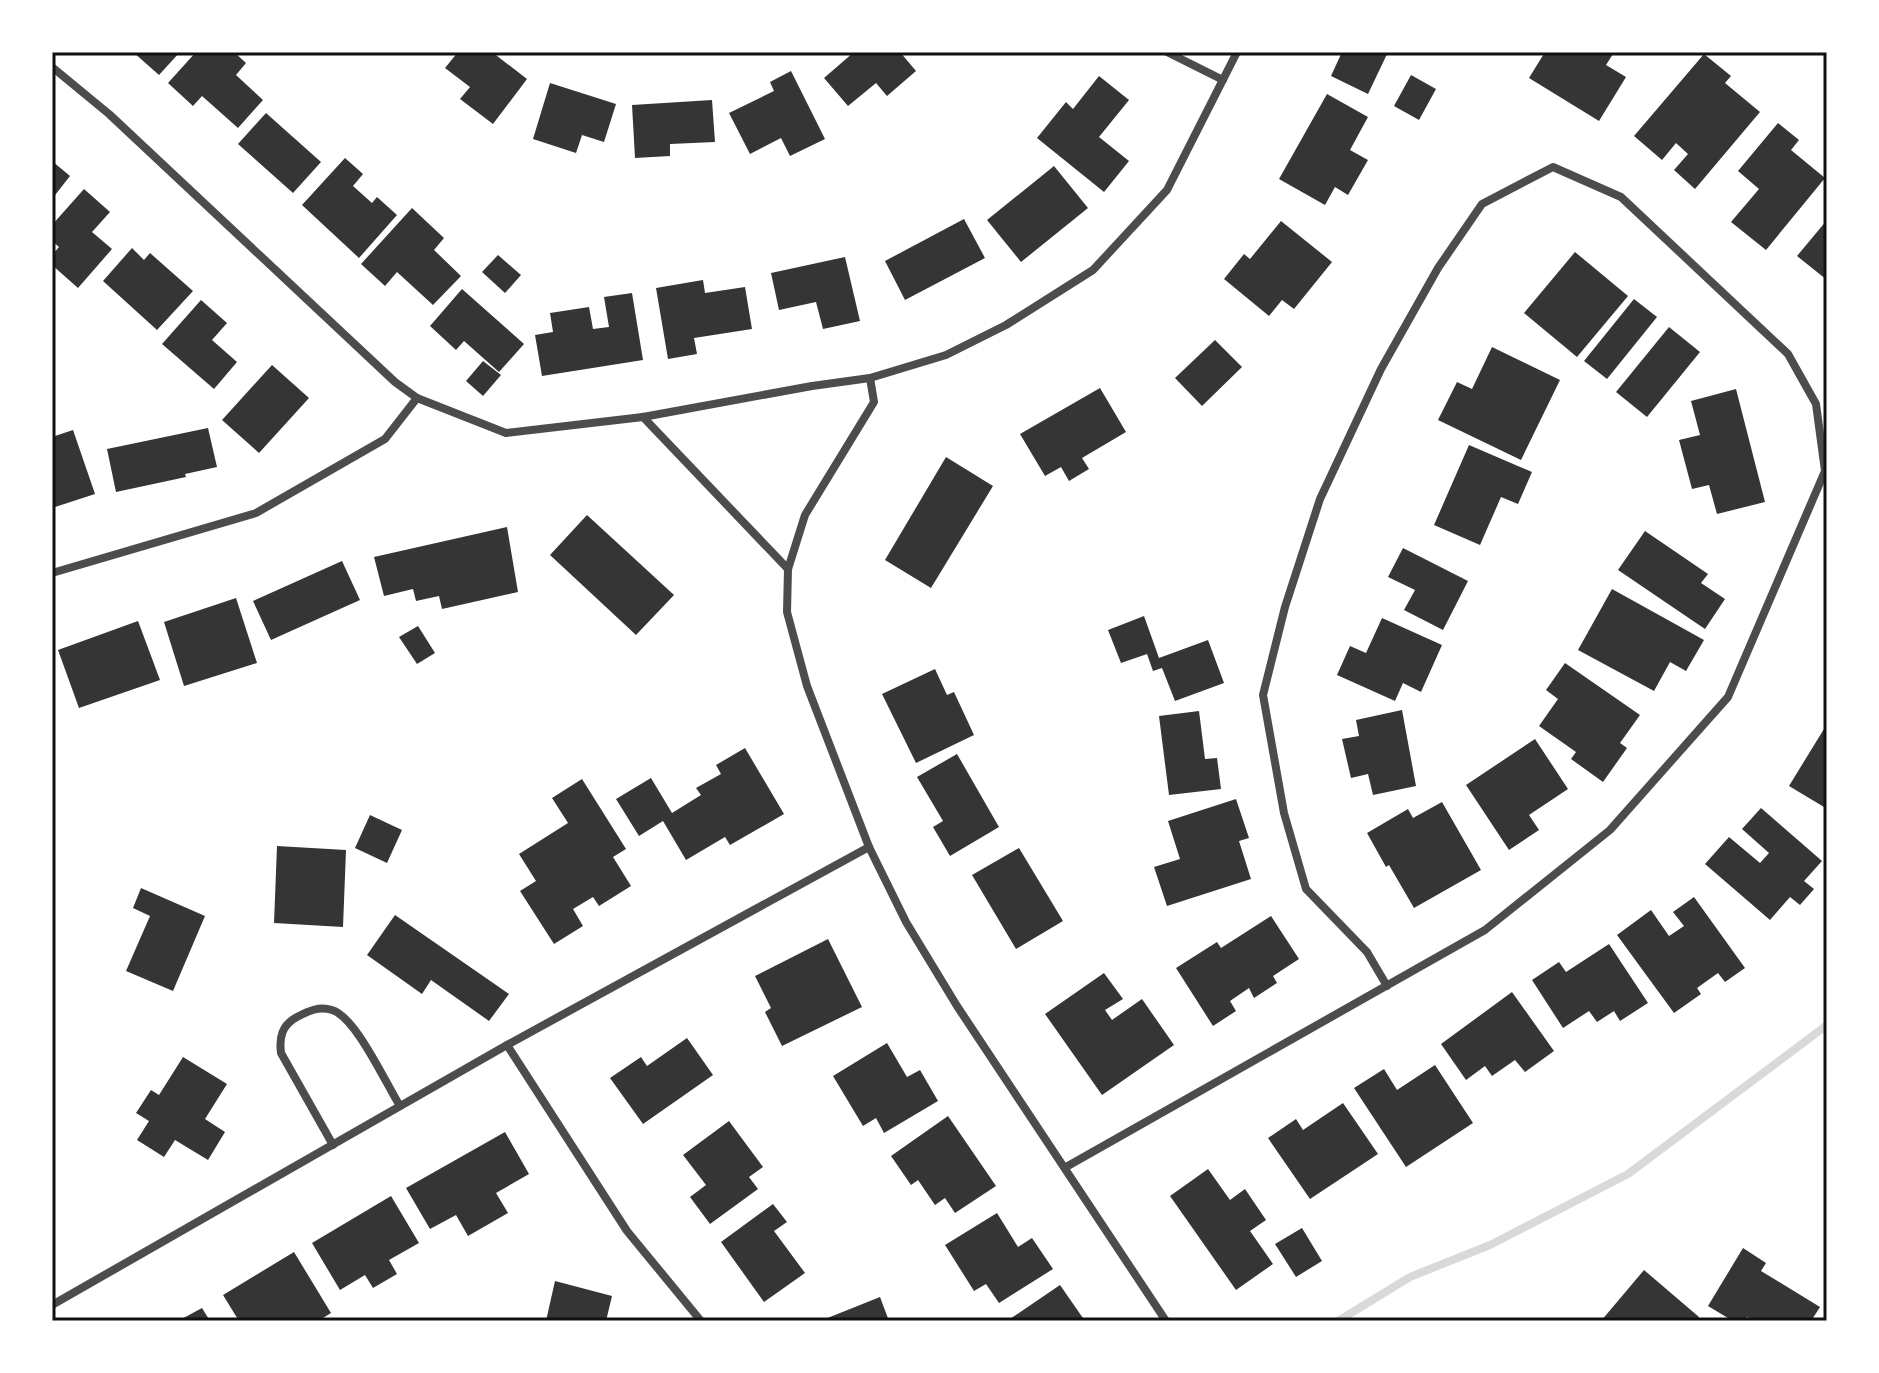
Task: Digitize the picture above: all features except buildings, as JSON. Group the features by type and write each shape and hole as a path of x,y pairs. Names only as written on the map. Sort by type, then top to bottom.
{"street":[{"path":"1167,52 1223,80"},
{"path":"52,67 109,114 395,382 417,398 506,433 643,417 870,378 946,355 1006,325 1093,270 1167,190 1237,52"},
{"path":"1066,1167 1387,986 1485,930 1610,830 1728,697 1825,471 1816,404 1788,354 1621,197 1553,167 1482,204 1438,268 1381,369 1320,499 1285,607 1263,695 1284,813 1306,889 1367,952 1387,986"},
{"path":"870,378 874,402 805,515 788,569 787,612 807,686 869,847 906,922 957,1006 1166,1321"},
{"path":"52,573 256,513 385,439 417,398"},
{"path":"643,417 788,569"},
{"path":"52,1305 507,1045 869,847"},
{"path":"333,1145 281,1053 280,1039 286,1023 311,1009 333,1010 350,1023 400,1106"},
{"path":"507,1045 627,1231 701,1321"}],"waterway":[{"path":"1338,1321 1410,1277 1490,1245 1628,1174 1827,1025"}]}
